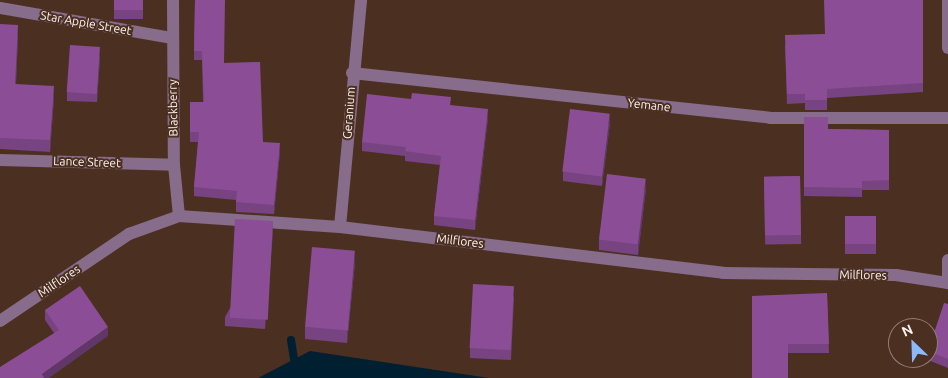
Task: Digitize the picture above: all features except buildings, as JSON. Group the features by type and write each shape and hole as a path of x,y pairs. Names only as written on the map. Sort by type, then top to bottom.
{"street":[{"name":"Blackberry","path":"173,0 174,165 179,216"},
{"name":"Geranium","path":"340,227 352,73 361,0"},
{"path":"948,0 948,48"},
{"name":"Star Apple Street","path":"0,8 172,38"},
{"name":"Yemane","path":"352,73 770,118 948,118"},
{"name":"Lance Street","path":"0,160 174,165"},
{"name":"Milflores","path":"0,321 129,234 179,216 340,227 724,273 896,275 948,283"},
{"path":"948,260 948,283"}],"water":[{"path":"310,351 489,378 258,378"}],"waterway":[{"path":"291,340 297,378"}]}
